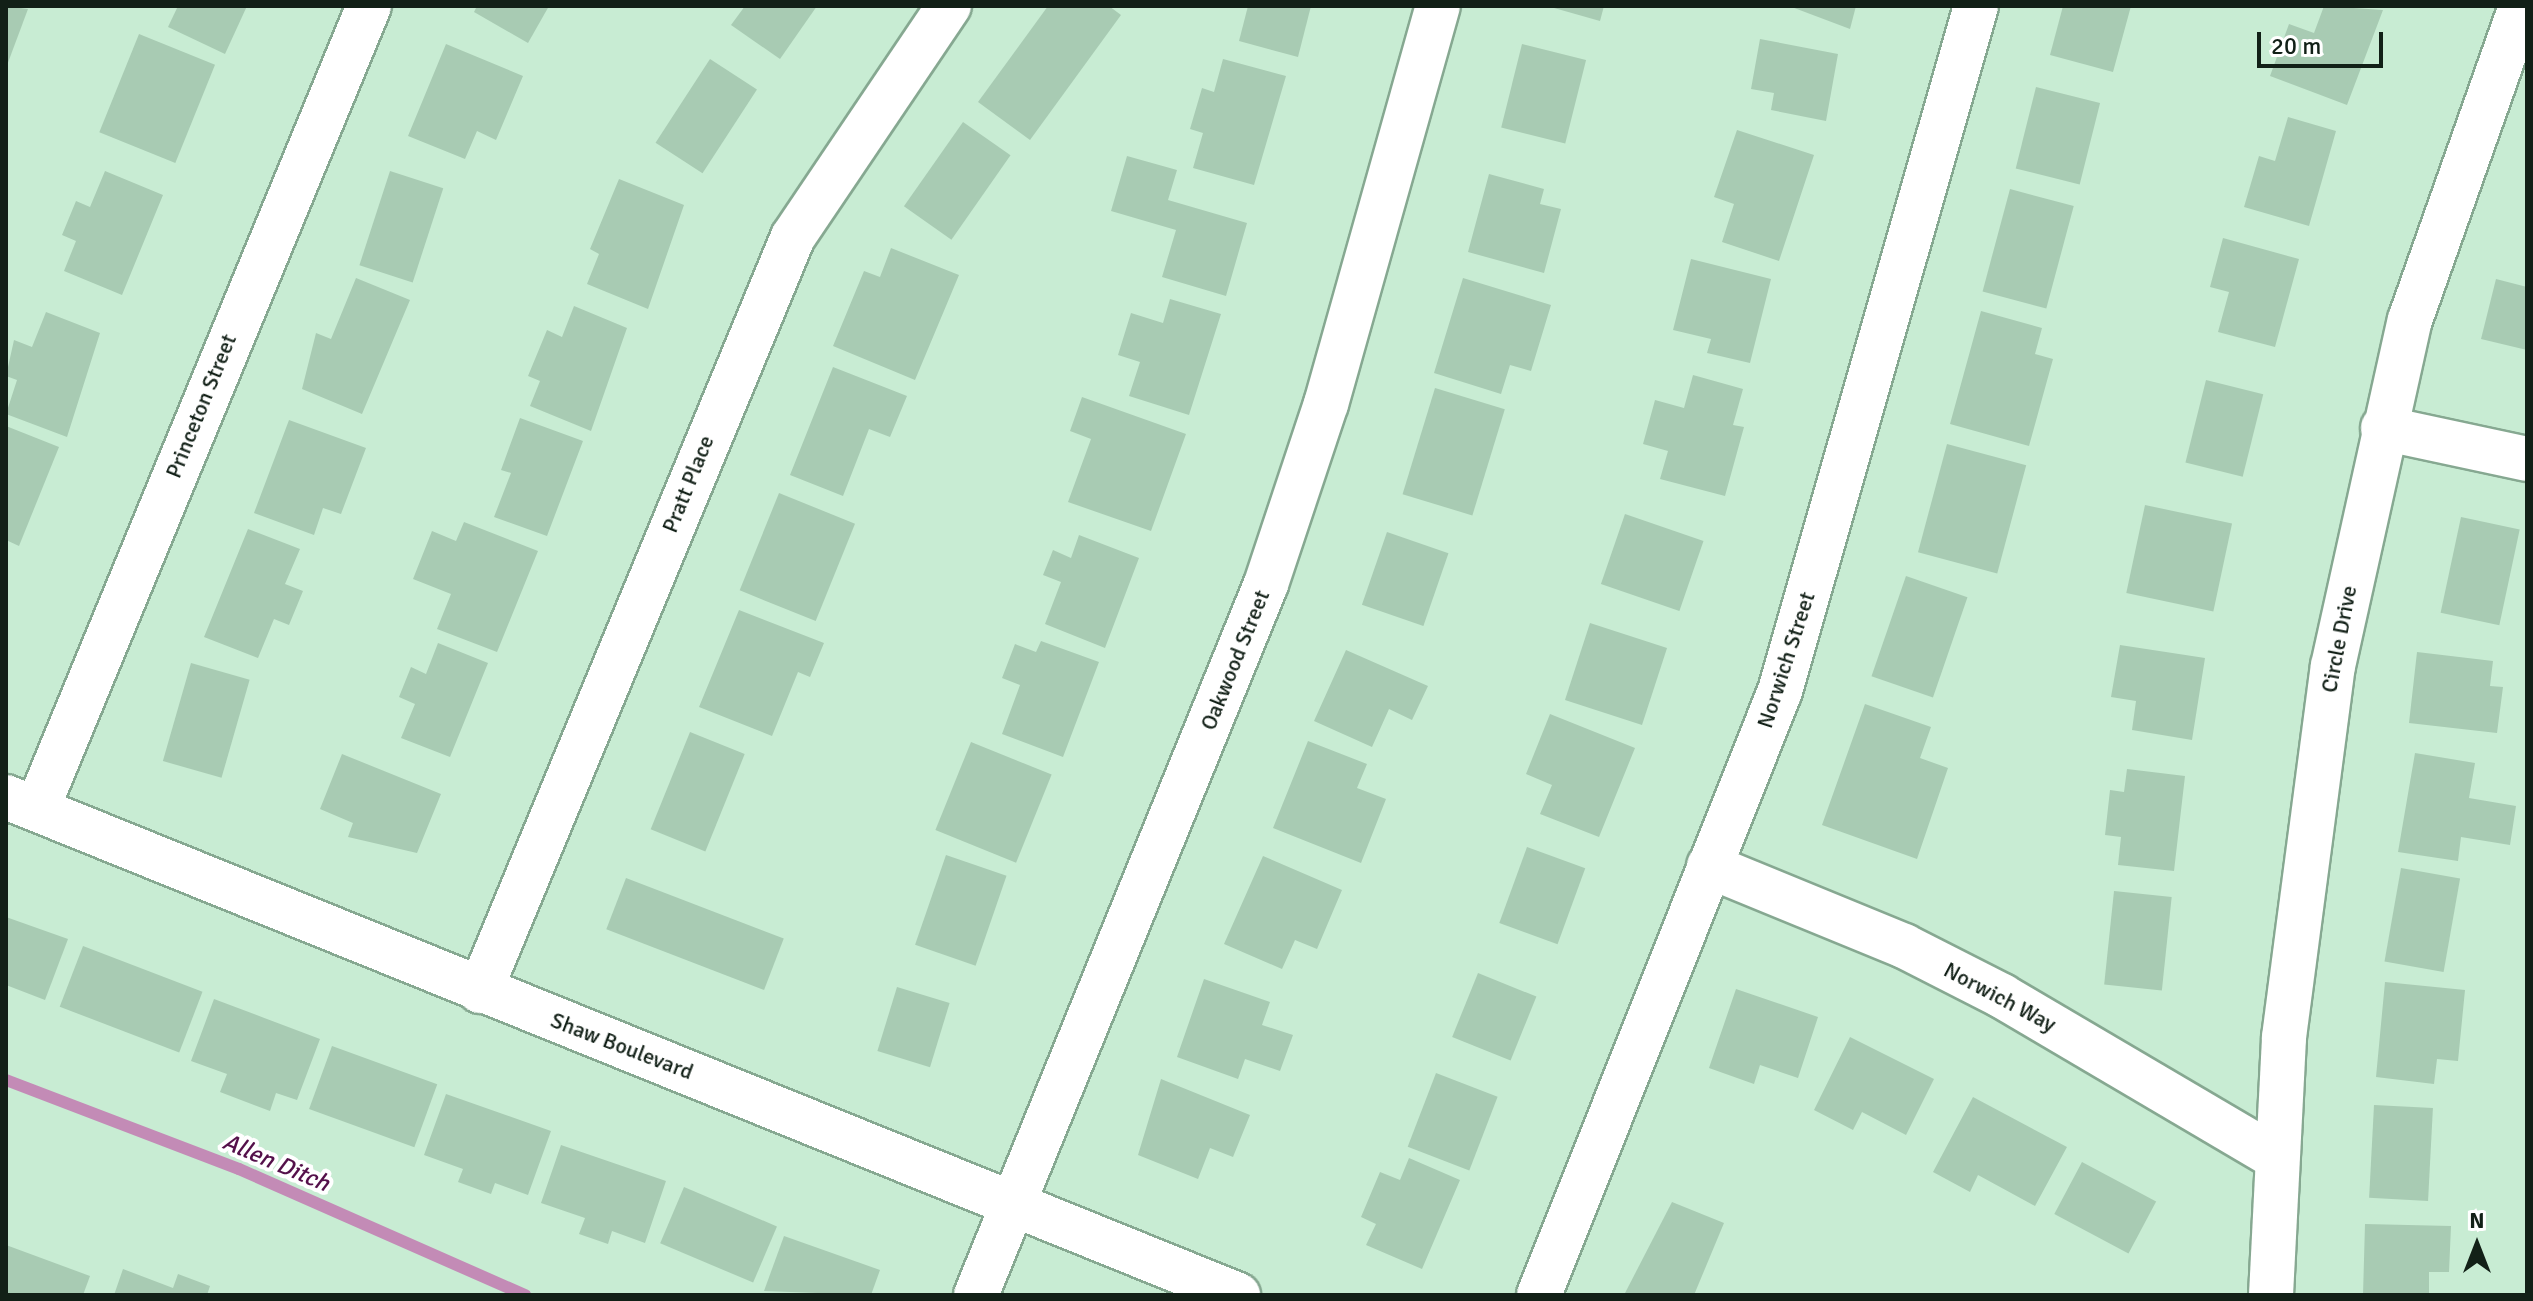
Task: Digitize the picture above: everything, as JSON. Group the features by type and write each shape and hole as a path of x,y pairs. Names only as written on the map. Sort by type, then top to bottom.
{"street":[{"name":"Princeton Street","path":"22,803 369,6"},
{"name":"Pratt Place","path":"480,991 793,237 949,6"},
{"name":"Oakwood Street","path":"976,1295 1266,584 1326,404 1438,6"},
{"name":"Norwich Street","path":"1539,1295 1780,691 1976,6"},
{"name":"Circle Drive","path":"2271,1295 2275,1157 2314,778 2383,428 2414,306 2521,6"},
{"path":"2383,428 2527,459"},
{"name":"Shaw Boulevard","path":"22,803 480,991 1238,1295"},
{"name":"Norwich Way","path":"1709,866 1904,946 2002,996 2275,1157"}],"building":[{"path":"6,6 28,9 6,68"},
{"path":"178,6 247,6 225,54 168,27"},
{"path":"477,6 549,6 528,43 474,12"},
{"path":"745,6 817,6 780,59 731,25"},
{"path":"1048,6 1109,6 1121,15 1030,140 978,102"},
{"path":"1248,6 1311,6 1298,57 1239,41"},
{"path":"1547,6 1604,6 1600,21"},
{"path":"1789,6 1856,6 1850,29"},
{"path":"2063,6 2131,6 2113,72 2050,55"},
{"path":"2324,6 2383,10 2347,105 2270,76 2289,24 2314,33"},
{"path":"139,34 215,65 175,163 99,132"},
{"path":"1760,39 1838,54 1826,121 1771,110 1774,93 1751,89"},
{"path":"446,44 523,76 496,140 477,131 465,159 408,136"},
{"path":"1522,44 1586,60 1565,143 1501,127"},
{"path":"710,59 757,89 703,173 656,143"},
{"path":"1223,59 1286,76 1254,185 1193,168 1203,133 1190,129 1202,88 1214,92"},
{"path":"2036,87 2100,103 2080,184 2016,169"},
{"path":"2288,117 2336,131 2309,226 2244,207 2259,156 2275,161"},
{"path":"963,122 1011,155 951,240 904,206"},
{"path":"1737,130 1814,155 1779,261 1722,242 1734,204 1714,197"},
{"path":"1127,156 1177,170 1168,200 1247,223 1226,296 1162,277 1176,230 1111,211"},
{"path":"105,171 163,195 122,295 64,271 76,241 62,235 76,201 90,207"},
{"path":"390,171 443,188 413,282 359,265"},
{"path":"1489,174 1544,189 1540,204 1561,209 1544,273 1468,252"},
{"path":"619,179 684,205 648,309 587,284 599,254 590,249"},
{"path":"2010,189 2074,206 2046,308 1983,291"},
{"path":"2223,238 2299,259 2275,347 2218,332 2229,292 2210,287"},
{"path":"891,248 959,275 915,380 833,346 864,271 880,277"},
{"path":"1691,259 1771,279 1750,363 1707,353 1711,339 1673,330"},
{"path":"356,278 410,300 362,414 302,389 316,333 331,339"},
{"path":"1463,278 1551,305 1531,371 1510,365 1501,394 1434,373"},
{"path":"2496,279 2527,287 2527,350 2481,339"},
{"path":"1170,299 1221,314 1189,415 1129,396 1140,362 1118,355 1131,313 1163,323"},
{"path":"574,306 627,328 591,431 530,406 540,381 528,376 547,330 562,337"},
{"path":"1981,311 2042,328 2035,354 2053,359 2029,446 1950,424"},
{"path":"46,312 100,333 67,437 6,414 17,380 6,376 14,340 32,347"},
{"path":"833,367 907,396 890,437 869,429 843,496 790,475"},
{"path":"1693,375 1743,389 1733,425 1744,427 1725,496 1660,479 1668,451 1643,444 1655,400 1684,408"},
{"path":"2206,380 2263,394 2243,477 2185,462"},
{"path":"1435,388 1505,409 1472,515 1403,494"},
{"path":"1082,397 1186,434 1151,531 1068,502 1091,439 1070,431"},
{"path":"520,418 583,441 547,536 494,517 511,473 501,470"},
{"path":"289,420 366,448 341,514 323,508 314,535 254,513"},
{"path":"6,426 59,447 19,546 6,540"},
{"path":"1947,444 2026,465 1997,573 1918,552"},
{"path":"779,493 855,524 816,621 740,590"},
{"path":"2145,505 2232,524 2213,612 2126,593"},
{"path":"1625,514 1703,541 1679,611 1601,584"},
{"path":"2461,517 2520,529 2499,625 2441,613"},
{"path":"464,522 538,551 497,652 437,629 451,594 413,579 432,531 456,541"},
{"path":"248,529 300,549 285,584 303,591 289,625 274,619 258,658 204,637"},
{"path":"1387,532 1448,553 1423,626 1362,605"},
{"path":"1079,535 1139,558 1105,648 1045,624 1061,582 1043,575 1053,550 1071,558"},
{"path":"1906,576 1967,597 1933,697 1871,676"},
{"path":"739,610 824,643 810,677 798,672 772,736 699,707"},
{"path":"1590,623 1667,648 1642,725 1565,700"},
{"path":"1041,641 1099,662 1063,757 1002,734 1020,685 1002,678 1015,644 1036,652"},
{"path":"438,643 488,663 450,757 401,738 415,704 399,697 411,667 426,674"},
{"path":"2120,645 2205,658 2192,740 2132,730 2136,701 2111,697"},
{"path":"1346,650 1428,686 1412,720 1389,709 1372,747 1314,721"},
{"path":"2417,652 2493,661 2490,686 2503,687 2497,733 2409,723"},
{"path":"191,663 250,680 222,778 163,761"},
{"path":"1865,704 1931,727 1920,758 1948,768 1917,859 1822,825"},
{"path":"1550,714 1635,748 1599,837 1540,814 1552,785 1526,774"},
{"path":"690,732 745,754 705,851 651,829"},
{"path":"1308,741 1367,764 1357,788 1386,799 1361,863 1273,828"},
{"path":"971,742 1052,775 1016,863 935,830"},
{"path":"2415,753 2475,763 2469,798 2516,806 2510,845 2461,837 2458,861 2398,852"},
{"path":"342,754 441,794 417,853 348,837 353,823 320,809"},
{"path":"2127,769 2185,776 2174,871 2118,865 2121,837 2105,835 2110,790 2124,792"},
{"path":"1527,847 1585,868 1558,944 1499,923"},
{"path":"946,855 1007,876 976,966 915,945"},
{"path":"1263,856 1342,890 1317,949 1295,940 1282,969 1224,944"},
{"path":"2401,868 2460,878 2444,972 2385,962"},
{"path":"626,878 784,939 764,990 606,929"},
{"path":"2114,891 2172,897 2162,991 2104,984"},
{"path":"6,917 68,939 45,1000 6,985"},
{"path":"83,946 202,992 179,1053 60,1007"},
{"path":"1478,973 1536,997 1511,1061 1452,1037"},
{"path":"1204,979 1270,1002 1262,1025 1293,1035 1280,1071 1245,1059 1238,1079 1177,1057"},
{"path":"2385,982 2465,990 2458,1061 2437,1059 2434,1084 2376,1077"},
{"path":"897,987 950,1003 930,1067 877,1051"},
{"path":"1736,989 1818,1017 1798,1078 1760,1065 1754,1084 1709,1068"},
{"path":"214,999 320,1039 297,1100 276,1093 270,1111 220,1092 227,1074 191,1061"},
{"path":"1850,1037 1934,1079 1906,1135 1862,1112 1853,1130 1814,1110"},
{"path":"332,1046 437,1084 414,1147 309,1109"},
{"path":"1436,1073 1498,1097 1469,1170 1408,1147"},
{"path":"1161,1079 1250,1115 1233,1157 1210,1148 1198,1179 1138,1155"},
{"path":"446,1094 551,1131 528,1195 495,1183 491,1194 458,1182 463,1169 424,1155"},
{"path":"1973,1097 2067,1147 2035,1206 1978,1175 1970,1192 1933,1172"},
{"path":"2374,1105 2433,1108 2428,1201 2369,1198"},
{"path":"561,1145 666,1181 645,1243 612,1231 608,1244 579,1234 585,1218 541,1203"},
{"path":"1409,1158 1460,1180 1422,1269 1366,1245 1376,1224 1361,1217 1380,1172 1400,1180"},
{"path":"2082,1162 2156,1201 2128,1254 2054,1214"},
{"path":"684,1187 777,1226 753,1283 660,1243"},
{"path":"1672,1202 1724,1223 1694,1295 1624,1295"},
{"path":"2365,1224 2451,1226 2449,1272 2429,1272 2429,1295 2363,1295"},
{"path":"784,1236 880,1270 871,1295 764,1291"},
{"path":"6,1245 90,1276 83,1295 6,1295"},
{"path":"123,1269 173,1288 178,1274 210,1286 207,1295 114,1295"}],"waterway":[{"name":"Allen Ditch","path":"6,1080 239,1169 525,1295"}]}
